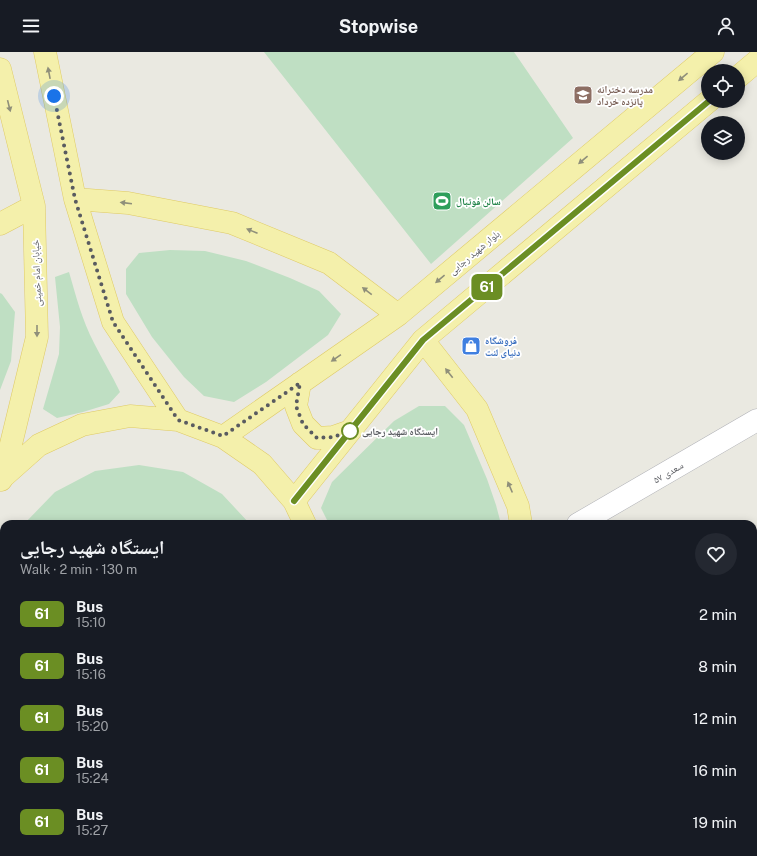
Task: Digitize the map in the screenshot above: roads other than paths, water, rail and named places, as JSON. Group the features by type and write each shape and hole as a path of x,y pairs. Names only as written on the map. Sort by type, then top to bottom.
{"main road":[{"path":"45,52 75,199 113,322 178,420"},
{"name":"بلوار شهید رجایی","path":"223,436 398,315 713,52"},
{"path":"745,71 757,61"},
{"name":"خیابان امام خمینی","path":"0,68 34,206 37,337 1,479"},
{"path":"294,501 423,340 701,108"},
{"path":"75,199 128,203 232,223 329,263 398,315"},
{"path":"0,224 34,206"},
{"path":"423,340 477,409 518,506 520,520"},
{"path":"300,383 296,406 303,424 317,438 333,437 350,431"},
{"path":"1,479 39,445 82,425 130,416 178,420 223,436 262,464 294,501 303,520"}],"street":[{"name":"سعدی ۵۷","path":"585,520 757,420"}],"place":[{"name":"مدرسه دخترانه پانزده خرداد","path":"583,95"},
{"name":"سالن فوتبال","path":"442,201"},
{"name":"فروشگاه دنیای لنت","path":"471,346"},
{"name":"ایستگاه شهید رجایی","path":"350,431"}]}
